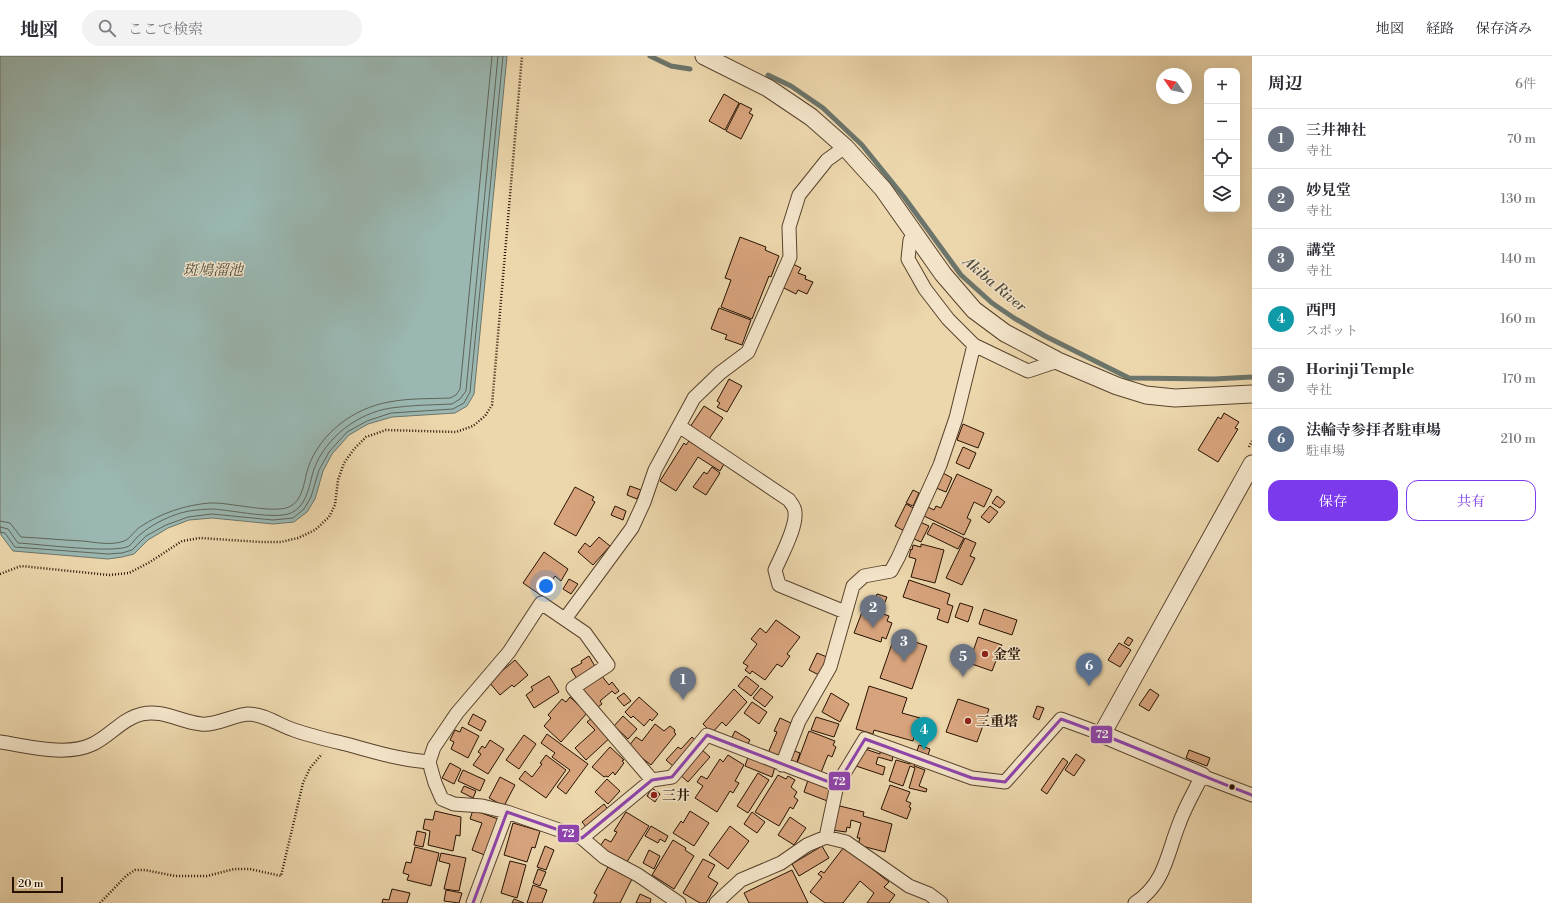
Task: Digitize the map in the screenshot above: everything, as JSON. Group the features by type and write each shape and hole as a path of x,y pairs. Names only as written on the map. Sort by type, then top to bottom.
{"street":[{"path":"704,56 768,88 811,117 845,146 883,189 943,274 974,310 1004,333 1058,361 1117,386 1146,395 1175,398 1252,394"},
{"path":"565,619 632,528 644,502 655,470 694,398 720,373 748,352 790,257 789,227 799,195 827,160 845,146"},
{"path":"916,234 910,240 908,259 925,289 948,319 974,345 1028,370 1058,361"},
{"path":"782,765 799,721 830,667 845,612 854,586 864,576 891,571 898,558 940,465 956,418 974,345"},
{"path":"679,426 789,500 795,509 795,519 789,539 775,570 779,585 845,612"},
{"path":"1102,734 1252,464"},
{"path":"652,780 573,688 608,665 585,633 541,602 509,652 457,713 434,747 429,762 435,783 442,799 454,804 482,806 507,812 582,838 604,857 638,875 679,903"},
{"path":"0,742 58,750 78,750 93,744 141,714 157,713 188,723 203,725 249,714 265,717 293,730 408,760 429,762"},
{"path":"826,837 837,785 865,739 972,778 1005,782 1061,719 1102,734 1202,776 1252,795"},
{"path":"582,838 652,780 672,776 707,735 837,785"},
{"path":"1135,903 1146,896 1155,886 1164,869 1179,823 1202,776"},
{"path":"473,903 507,812"},
{"path":"716,903 742,880 781,863 807,846 826,837 846,842 909,886 929,894 941,903"}],"path":[{"path":"0,574 20,566 109,575 129,573 150,562 182,541 200,538 281,542 298,538 315,530 329,517 335,505 338,480 344,463 354,449 366,437 386,430 456,432 473,426 485,416 492,405 522,56"},
{"path":"100,903 126,876 135,870 144,870 175,876 207,876 234,869 250,869 281,876 303,783 310,768 322,754 339,742"}],"water":[{"name":"斑鳩溜池","path":"0,56 507,56 474,394 467,406 455,413 392,417 368,424 349,435 332,454 323,471 315,499 307,512 294,522 273,524 212,518 189,520 168,528 148,540 134,554 108,559 13,551 1,535 0,525"}],"building":[{"path":"724,94 739,103 725,130 709,121"},
{"path":"740,103 752,109 749,113 753,115 741,139 726,131"},
{"path":"740,237 766,247 765,250 779,256 771,277 769,276 752,319 721,307 731,280 725,278"},
{"path":"791,263 801,268 798,273 806,276 805,279 813,282 807,294 798,290 796,294 782,287"},
{"path":"719,308 751,320 742,345 725,339 727,335 711,329"},
{"path":"729,379 742,386 727,412 717,407 720,403 717,401"},
{"path":"704,406 723,418 709,439 690,427"},
{"path":"1224,413 1239,422 1235,428 1238,429 1218,462 1198,450 1218,417 1221,419"},
{"path":"963,424 984,433 978,448 957,440"},
{"path":"689,441 724,464 720,471 698,457 676,491 660,481 684,443 686,445"},
{"path":"963,447 976,453 969,469 956,463"},
{"path":"712,467 720,473 706,495 693,487 704,472 707,474"},
{"path":"943,473 952,478 946,492 936,488"},
{"path":"957,474 992,490 984,507 974,502 967,518 971,520 964,535 924,516 928,507 934,510 936,506 941,508"},
{"path":"630,486 641,490 637,499 627,495"},
{"path":"575,487 594,497 592,500 595,502 576,536 554,524"},
{"path":"913,490 919,493 913,506 906,503"},
{"path":"997,496 1005,502 1000,508 992,503"},
{"path":"906,504 917,510 906,532 895,526"},
{"path":"615,506 626,511 623,520 611,515"},
{"path":"990,506 998,512 989,523 981,517"},
{"path":"920,522 929,526 921,542 912,538"},
{"path":"933,523 964,538 958,549 927,534"},
{"path":"599,537 610,546 593,565 578,552 585,543 590,547"},
{"path":"965,538 976,543 970,556 975,558 962,585 946,578"},
{"path":"921,544 944,550 935,583 911,577 916,559 909,557 911,549 912,550 913,545 921,547"},
{"path":"544,552 568,569 561,581 555,576 542,596 523,583"},
{"path":"569,579 578,584 571,594 563,589"},
{"path":"909,580 950,594 947,604 953,606 948,623 937,619 940,609 903,597"},
{"path":"877,594 887,597 883,607 874,603"},
{"path":"960,603 973,607 968,622 955,617"},
{"path":"864,607 889,616 887,621 892,623 886,639 882,637 881,642 854,633"},
{"path":"984,609 1017,620 1012,635 979,624"},
{"path":"776,620 800,637 787,654 790,656 782,667 777,664 765,680 752,671 750,674 745,670 748,666 743,663 757,644 751,639 760,628 766,633"},
{"path":"895,635 927,646 912,689 880,678"},
{"name":"金堂","path":"978,637 1002,645 992,671 969,663"},
{"path":"1128,637 1133,640 1129,646 1124,643"},
{"path":"1119,643 1131,650 1120,667 1108,660"},
{"path":"817,653 827,657 819,675 809,670"},
{"path":"589,656 597,670 578,681 571,669 582,663 581,661"},
{"path":"515,660 528,675 514,687 512,685 500,695 489,682"},
{"path":"601,675 609,685 612,682 619,691 615,694 612,691 600,701 602,704 595,709 581,691"},
{"path":"549,676 559,692 534,708 526,695 533,690 531,687"},
{"path":"746,676 759,686 751,696 738,686"},
{"path":"869,686 907,698 902,713 920,718 913,741 874,730 873,734 856,729"},
{"path":"761,688 773,697 765,707 753,698"},
{"path":"734,689 747,702 726,726 722,722 712,733 703,724"},
{"path":"1150,689 1159,695 1149,711 1139,705"},
{"path":"624,693 631,701 624,706 617,698"},
{"path":"831,693 849,704 840,722 822,712"},
{"path":"570,697 587,713 561,742 544,726 551,718 548,715 562,699 566,702"},
{"path":"639,697 658,714 652,721 650,719 644,726 633,716 631,718 625,712"},
{"name":"三重塔","path":"958,699 989,709 977,742 946,732"},
{"path":"752,702 767,712 759,724 744,713"},
{"path":"1037,706 1044,708 1039,720 1033,717"},
{"path":"473,714 486,721 481,731 468,724"},
{"path":"595,715 613,735 586,760 575,748 595,730 587,722"},
{"path":"623,716 637,729 628,739 614,726"},
{"path":"816,717 839,724 834,737 811,730"},
{"path":"780,718 793,724 779,757 768,753 777,732 774,731"},
{"path":"655,724 664,731 670,726 675,730 674,732 676,734 651,765 628,747 636,737 642,741"},
{"path":"462,727 479,736 468,758 451,749 454,742 450,740 455,730 460,732"},
{"path":"735,731 750,740 745,749 730,741"},
{"path":"809,731 835,741 833,745 836,747 832,757 828,755 820,775 796,766"},
{"path":"547,734 588,764 566,794 557,787 570,770 552,757 555,753 541,743"},
{"path":"524,735 536,744 519,769 506,760"},
{"path":"692,737 697,742 674,767 666,760 678,747 681,749"},
{"path":"490,740 504,749 488,774 473,765 481,754 478,752 482,746 485,748"},
{"path":"919,745 930,749 928,755 917,751"},
{"path":"610,747 624,760 622,761 624,763 615,775 613,772 608,777 604,777 592,767"},
{"path":"862,748 880,754 880,752 893,756 892,761 878,757 876,764 885,767 883,775 856,766"},
{"path":"701,749 710,757 688,782 679,774"},
{"path":"792,750 800,753 795,768 786,764"},
{"path":"1189,750 1210,758 1207,766 1186,758"},
{"path":"1076,754 1085,760 1074,776 1065,770"},
{"path":"546,755 566,770 546,798 519,779 525,771 532,777 542,764 540,763"},
{"path":"728,755 744,765 735,781 739,783 733,793 730,791 717,812 695,798 703,786 697,782 701,776 707,779 720,759 723,762"},
{"path":"748,757 775,767 772,777 745,766"},
{"path":"1063,758 1068,762 1047,794 1041,790"},
{"path":"896,760 915,764 914,766 925,770 919,786 927,789 926,792 909,788 915,768 910,766 903,786 889,781"},
{"path":"450,763 461,769 454,784 442,778"},
{"path":"463,770 485,780 480,791 458,781"},
{"path":"758,773 769,780 748,813 737,806"},
{"path":"778,775 786,779 788,776 795,780 791,787 797,792 794,797 798,800 793,809 790,807 779,826 755,812"},
{"path":"500,777 515,785 504,806 489,798"},
{"path":"607,779 620,791 608,804 595,792"},
{"path":"808,780 834,789 830,802 804,792"},
{"path":"890,785 910,792 906,801 911,803 909,807 911,808 907,819 881,809"},
{"path":"464,786 476,791 473,798 461,792"},
{"path":"652,788 660,794 655,802 647,796"},
{"path":"604,804 609,811 587,828 582,822"},
{"path":"836,805 864,812 863,816 892,824 885,852 858,845 860,838 857,838 861,823 851,820 850,828 847,827 846,832 832,830"},
{"path":"473,810 501,820 487,856 472,850 482,823 470,819"},
{"path":"435,811 461,817 460,836 456,835 453,851 428,845 430,831 423,829 425,819 433,820"},
{"path":"690,811 709,823 694,846 673,833 681,821 683,823"},
{"path":"626,812 649,826 625,865 598,849 605,839 611,842 617,832 614,831"},
{"path":"752,812 765,822 757,833 744,824"},
{"path":"790,817 806,828 794,845 778,835"},
{"path":"513,823 540,831 535,848 532,847 527,862 504,855"},
{"path":"651,826 668,836 665,842 660,839 658,843 645,836"},
{"path":"730,826 749,841 728,869 709,855"},
{"path":"417,831 426,833 423,847 414,845"},
{"path":"673,840 686,848 685,850 694,856 674,889 652,875"},
{"path":"545,846 554,850 546,870 537,867"},
{"path":"822,846 829,858 799,876 792,864"},
{"path":"415,847 439,853 431,886 407,880 409,875 403,873 406,862 411,863"},
{"path":"844,847 889,882 884,887 895,895 889,903 867,903 874,893 860,881 843,903 825,903 810,892 822,877 818,874 821,871 824,873"},
{"path":"649,850 660,856 654,869 643,863"},
{"path":"441,853 466,858 459,891 444,889 450,864 439,861"},
{"path":"703,859 715,865 708,877 718,883 706,903 700,903 683,893"},
{"path":"510,861 526,865 517,898 501,893"},
{"path":"608,867 632,879 620,903 593,903 597,895 594,893"},
{"path":"538,869 546,872 540,886 533,883"},
{"path":"792,870 808,903 749,903 744,893"},
{"path":"533,885 547,890 542,903 527,903"},
{"path":"392,889 410,893 407,903 382,903 383,899 389,900"},
{"path":"446,890 462,893 459,903 444,901"},
{"path":"640,894 651,899 650,903 636,903"},
{"path":"514,899 524,903 512,903"}],"waterway":[{"name":"Akiba River","path":"650,56 671,66 690,69"},
{"name":"Akiba River","path":"768,75 791,86 823,108 862,145 904,197 961,275 992,303 1014,318 1045,336 1129,378 1214,379 1252,377"}],"transit line":[{"name":"72","path":"473,903 507,812 582,838 652,780 672,777 707,735 837,785 865,739 972,778 1005,782 1061,719 1252,795"}],"place":[{"name":"妙見堂","path":"873,628"},
{"name":"金堂","path":"985,654"},
{"name":"講堂","path":"904,662"},
{"name":"Horinji Temple","path":"963,677"},
{"name":"法輪寺参拝者駐車場","path":"1089,686"},
{"name":"三井神社","path":"683,700"},
{"name":"三重塔","path":"968,721"},
{"name":"西門","path":"924,750"},
{"name":"三井","path":"654,795"}]}
